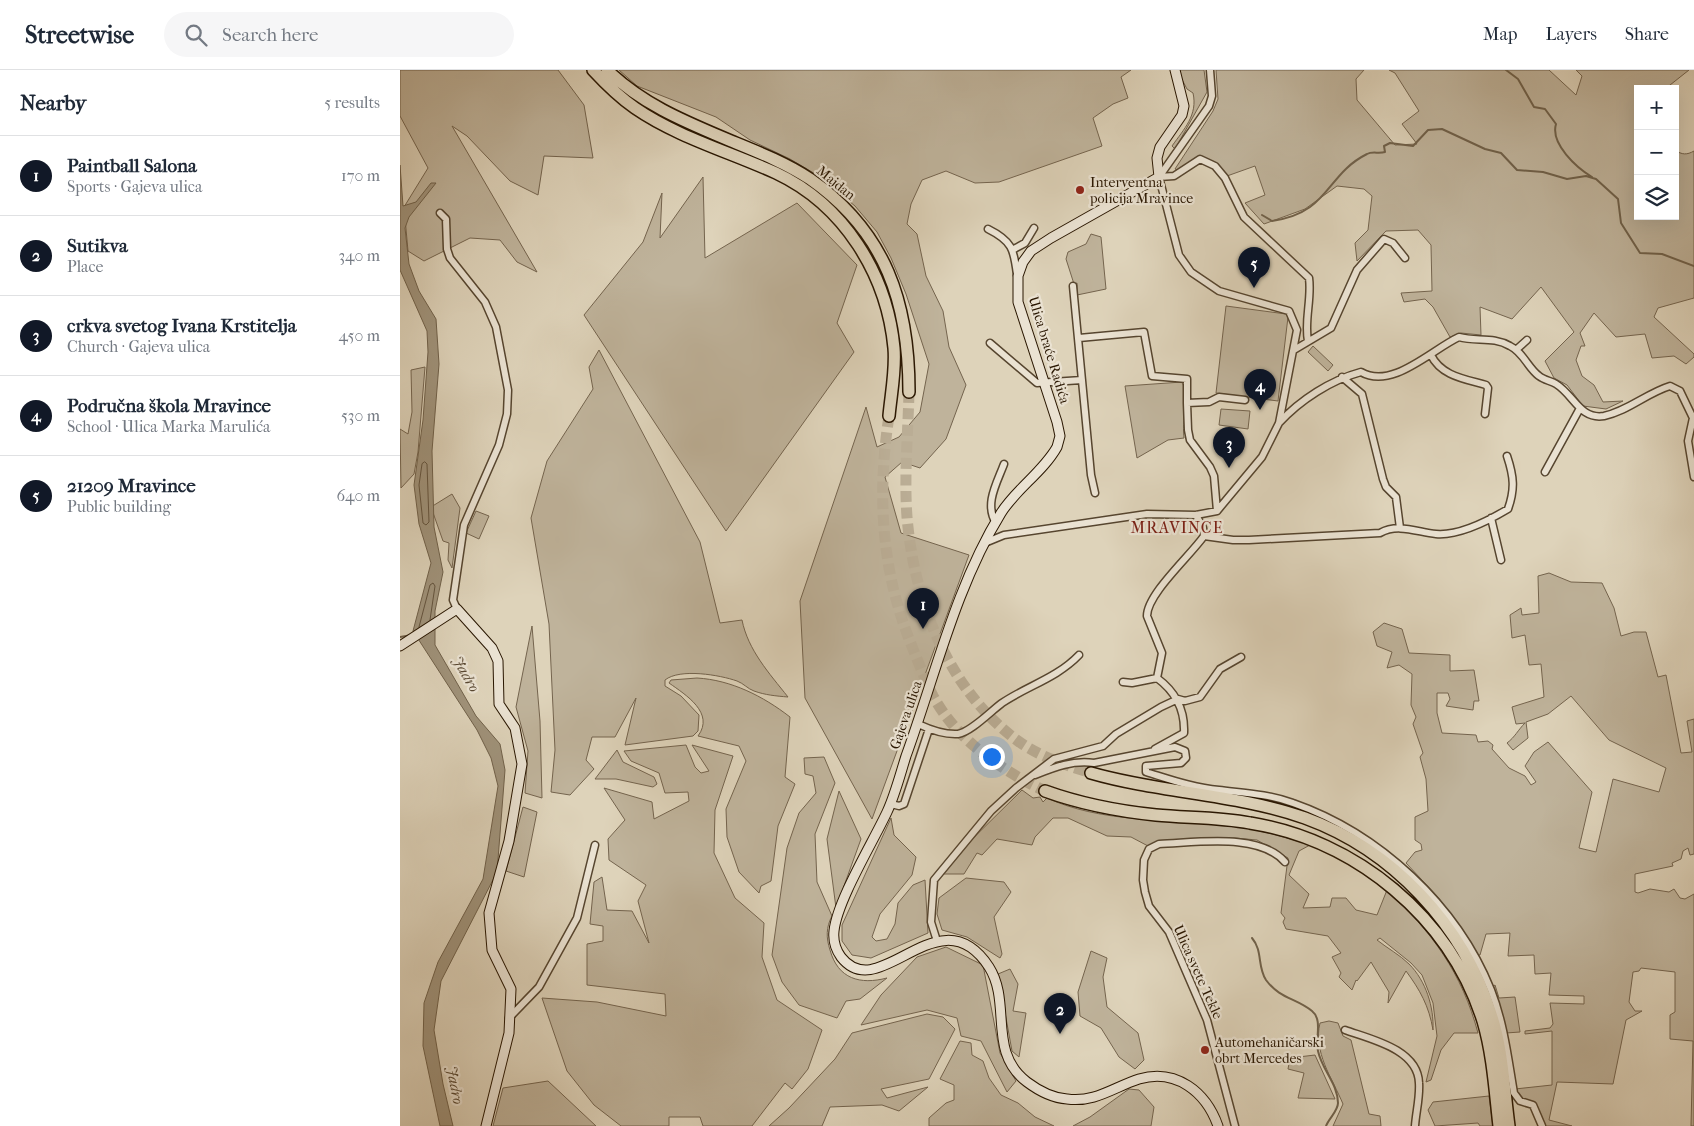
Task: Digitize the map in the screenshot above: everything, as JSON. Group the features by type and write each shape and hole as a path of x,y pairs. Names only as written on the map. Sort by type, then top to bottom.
{"highway":[{"path":"593,70 614,91 639,104 672,116 781,169"},
{"path":"607,70 639,104"},
{"name":"Majdan","path":"781,169 832,196 864,230 882,257 901,307 907,335 909,392"},
{"name":"Majdan","path":"781,169 835,216 855,240 865,254 881,290 891,326 894,350 889,416"},
{"path":"1090,774 1124,783 1259,806 1305,818 1353,840 1386,863 1438,914 1466,956 1492,1015 1508,1126"},
{"path":"1045,791 1100,807 1156,815 1250,823 1302,835 1352,858 1391,886 1432,928 1458,966 1482,1020 1494,1080 1499,1126"},
{"path":"1506,1104 1512,1111 1514,1126"}],"main road":[{"path":"1159,177 1157,158 1160,147 1182,115 1184,106 1175,70"},
{"name":"Ulica braće Radića","path":"987,542 1015,495 1057,447 1060,436 1018,302 1018,276 1023,262 1031,251 1105,207 1138,191 1159,177"},
{"name":"Gajeva ulica","path":"987,542 960,597 891,804 836,921 834,939 836,947 848,964 868,970 888,965 918,947 936,941 956,942 975,951 992,971 998,993 1003,1044 1014,1070 1036,1088 1063,1099 1087,1099 1101,1096 1125,1085 1155,1076 1164,1076 1184,1082 1207,1101 1218,1126"},
{"path":"403,644 457,609 492,648 498,661 499,704 515,728 522,764 509,841 489,913 492,950 511,989 503,1059 486,1126"}],"street":[{"path":"987,542 1004,535 1147,514 1196,516 1217,511 1262,457 1279,423 1297,330 1289,311 1219,291 1191,272 1179,255 1159,177 1209,106 1212,96 1210,70"},
{"path":"1159,177 1174,176 1200,159 1215,166 1225,178 1244,217 1310,278 1311,293 1306,331 1308,341"},
{"path":"440,213 446,219 447,249 450,258 485,302 496,327 508,390 507,414 499,445 464,525 453,600 457,609"},
{"path":"1014,249 1025,243 1034,228"},
{"path":"988,229 1006,240 1014,249 1018,276"},
{"path":"1294,350 1331,328 1358,270 1384,239 1392,243 1405,258"},
{"path":"1073,286 1090,475 1095,493"},
{"path":"1079,338 1144,332 1152,376 1187,379 1188,430 1190,440 1210,467 1214,476 1217,511"},
{"path":"1279,423 1291,410 1342,377 1361,372 1367,376 1387,377 1431,355 1458,337 1469,340 1492,339 1517,349 1540,377 1556,384 1569,394 1579,410 1594,416 1605,416 1625,408 1653,391 1670,386 1680,391 1693,418 1688,441 1694,478"},
{"path":"1517,349 1527,340"},
{"path":"990,343 1037,383 1082,380"},
{"path":"1431,355 1436,365 1443,371 1486,385 1488,388 1484,414"},
{"path":"1342,377 1362,394 1383,479 1386,487 1396,497 1400,528"},
{"path":"1187,403 1209,402 1219,397 1245,400"},
{"path":"1545,472 1579,410"},
{"path":"1204,536 1248,540 1380,532 1389,528 1438,534 1461,532 1508,509 1514,492 1514,477 1507,456"},
{"path":"996,524 990,514 991,502 1004,464"},
{"path":"1157,678 1162,653 1147,616 1147,610 1158,590 1204,536 1203,528 1196,516"},
{"path":"1491,518 1502,560"},
{"path":"918,724 929,730 960,734 989,715 1001,704 1067,668 1079,655"},
{"path":"936,941 931,922 934,880 991,811 1016,788 1054,759 1103,746 1116,734 1144,716 1178,699 1184,700 1200,696 1220,669 1241,657"},
{"path":"1123,682 1132,683 1157,678 1166,684 1178,699 1184,722 1184,733 1159,748 1137,755"},
{"path":"891,804 899,806 904,804 929,730"},
{"path":"1035,774 1057,766 1082,762 1094,764 1174,747 1185,751 1186,758 1181,763 1146,766 1146,772 1218,790 1254,793 1293,803 1357,834 1404,868 1432,894 1473,953 1491,990 1502,1026 1514,1093 1520,1100 1533,1105 1542,1126"},
{"name":"Ulica svete Tekle","path":"1235,1126 1208,1020 1169,932 1149,906 1142,880 1144,860 1149,849 1159,844 1237,842 1258,845 1285,862"},
{"path":"509,1018 539,987 577,918 595,845"},
{"path":"1345,1030 1395,1049 1410,1061 1418,1075 1419,1091 1415,1126"}],"shaded area":[{"path":"400,70 558,70 584,105 593,158 544,156 538,195 510,181 467,136 452,126 537,272 517,262 500,240 470,238 424,261 408,251 404,207 428,168 400,116"},
{"path":"619,70 1131,70 1121,77 1128,98 1113,104 1093,118 1102,146 999,182 975,183 946,171 922,180 911,204 907,224 917,234 926,276 943,311 949,347 966,385 946,439 920,468 902,462 885,477 901,533 969,555 872,819 805,698 800,601 866,407 877,447 899,437 920,412 929,364 906,294 891,258 877,232 855,206 817,175 790,159 750,140 716,117 637,86"},
{"path":"1177,70 1204,70 1207,92 1175,149 1172,146 1185,128 1194,108 1193,93 1187,89"},
{"path":"1216,70 1364,70 1356,79 1357,100 1395,145 1417,144 1402,124 1419,111 1395,73 1389,70 1549,70 1576,95 1582,76 1576,70 1689,70 1670,85 1634,85 1634,220 1679,220 1679,152 1684,154 1694,151 1694,298 1658,308 1654,317 1694,354 1694,357 1686,364 1674,356 1652,358 1645,334 1616,337 1594,313 1580,333 1585,346 1581,346 1576,360 1582,376 1594,385 1603,402 1623,401 1606,409 1583,406 1567,385 1554,378 1545,361 1574,332 1541,287 1512,319 1480,307 1481,335 1461,333 1450,337 1433,307 1425,299 1404,302 1401,293 1432,291 1431,245 1418,230 1386,231 1357,261 1355,243 1368,230 1372,196 1364,189 1337,186 1305,209 1264,224 1245,203 1265,195 1255,166 1227,176 1215,162 1200,156 1178,170 1175,169 1213,111 1218,99"},
{"path":"703,177 705,258 797,203 857,265 837,323 854,352 726,531 584,315 643,242 662,193 660,238"},
{"path":"1091,234 1101,237 1106,289 1077,295 1077,283 1074,284 1066,259 1068,252 1086,244"},
{"path":"1226,306 1286,314 1288,317 1278,401 1216,393"},
{"path":"1313,346 1333,365 1328,371 1308,352"},
{"path":"599,350 700,542 720,623 742,620 754,651 788,697 758,692 739,682 721,677 690,673 672,676 665,680 665,686 681,696 699,715 698,731 693,736 625,745 636,698 615,737 592,737 586,760 594,769 570,795 551,792 555,750 549,624 531,518 547,461 593,389 589,367"},
{"path":"425,367 418,452 414,474 401,488 400,429 408,434 412,412 411,370"},
{"path":"1182,382 1185,393 1184,438 1168,440 1137,458 1125,386"},
{"path":"1221,409 1250,411 1248,429 1219,425"},
{"path":"452,494 460,508 452,568 448,560 449,543 443,541 431,507"},
{"path":"476,511 489,516 479,539 466,533"},
{"path":"1549,573 1571,582 1602,583 1614,608 1621,636 1634,632 1646,632 1658,677 1666,675 1681,753 1692,752 1687,721 1694,719 1694,854 1690,855 1688,848 1683,851 1681,859 1672,863 1673,866 1635,874 1635,892 1638,893 1650,889 1669,892 1674,889 1680,898 1685,899 1694,894 1694,1126 1691,1126 1693,1041 1670,1039 1670,1015 1675,1012 1675,972 1641,968 1639,971 1633,972 1629,1002 1635,1011 1642,1011 1626,1020 1613,1084 1557,1082 1549,1120 1572,1126 1545,1126 1536,1105 1520,1097 1515,1089 1552,1085 1552,1031 1525,1034 1525,1031 1550,1028 1553,1024 1550,1003 1584,1004 1584,996 1549,995 1551,973 1535,974 1534,955 1508,956 1510,933 1486,934 1480,955 1477,955 1462,929 1437,896 1406,863 1415,852 1422,850 1421,844 1415,840 1415,817 1428,811 1426,779 1420,757 1423,753 1413,724 1416,717 1411,705 1412,674 1399,665 1387,668 1392,652 1377,646 1373,632 1384,623 1402,629 1409,653 1450,655 1450,671 1474,670 1479,701 1474,701 1473,710 1446,706 1450,699 1448,693 1437,693 1437,713 1442,733 1476,735 1478,742 1488,741 1493,745 1492,749 1509,768 1525,776 1531,785 1536,782 1525,766 1534,752 1548,742 1592,792 1579,848 1596,852 1613,779 1659,792 1666,768 1609,740 1571,696 1548,714 1526,722 1528,738 1513,750 1507,743 1525,723 1516,724 1512,707 1544,697 1541,664 1529,665 1525,635 1512,638 1510,615 1521,608 1522,615 1539,613 1538,576"},
{"path":"532,626 540,721 542,798 525,793 528,751 516,707"},
{"path":"710,679 746,690 769,702 790,717 785,777 795,784 778,826 771,881 761,886 759,893 739,872 727,837 726,809 746,761 739,746 698,736 703,720 701,712 690,699 669,683 671,680"},
{"path":"686,745 695,767 701,773 709,771 692,745 733,756 715,810 714,853 735,898 764,923 762,957 777,1000 822,1030 808,1069 792,1089 785,1083 752,1126 703,1126 700,1117 669,1117 669,1126 621,1126 594,1105 567,1071 542,998 597,1002 666,1016 665,994 587,985 587,944 603,941 603,926 590,924 594,882 602,877 607,910 632,911 649,943 638,901 646,885 609,860 608,839 625,820 604,788 652,802 654,819 689,801 688,792 665,793 659,773 631,761 624,751"},
{"path":"617,750 623,762 654,777 657,784 653,787 616,779 595,779"},
{"path":"824,757 835,783 815,834 817,882 832,916 827,937 829,946 838,968 851,978 868,981 887,978 860,999 846,1001 837,1018 799,1005 782,982 772,955 787,848 799,813 816,793 813,776 805,774 804,758"},
{"path":"1022,790 1033,798 1040,797 1043,802 1047,798 1067,806 1088,811 1130,818 1229,825 1264,832 1310,845 1299,851 1289,875 1309,894 1303,908 1330,907 1332,898 1346,898 1356,910 1377,915 1387,890 1418,922 1454,972 1471,1011 1478,1033 1454,1033 1441,1050 1431,1080 1426,1082 1437,1036 1433,1003 1422,975 1411,963 1380,938 1377,940 1405,961 1420,978 1430,1003 1433,1030 1423,999 1406,971 1388,1003 1389,992 1371,962 1356,980 1352,990 1339,977 1341,973 1332,957 1341,953 1328,936 1286,929 1283,922 1285,918 1281,913 1288,858 1257,840 1235,838 1160,841 1148,846 1131,837 1107,836 1068,818 1053,818 1035,837 1032,845 997,839 982,855 977,853 964,874 943,874 947,864"},
{"path":"839,791 861,839 836,908 827,839"},
{"path":"523,807 537,812 524,877 506,871"},
{"path":"891,818 894,835 916,857 912,875 880,914 872,937 876,941 887,939 895,924 898,903 913,885 925,880 928,933 871,958 852,955 842,941 842,925"},
{"path":"966,878 1004,882 1011,892 994,917 1002,954 1000,958 967,937 942,930 937,914 939,898"},
{"path":"946,947 983,965 1000,1053 1016,1081 1007,1092 981,1041 961,1036 957,1018 927,1010 861,1025 881,995 917,957"},
{"path":"1091,951 1107,958 1103,977 1107,1007 1138,1033 1144,1060 1135,1069 1119,1057 1101,1028 1080,1016 1078,992"},
{"path":"1010,969 1018,984 1013,1011 1026,1013 1019,1057 1012,1051 998,974"},
{"path":"1495,985 1499,998 1515,997 1520,1032 1506,1033 1496,998 1498,997 1492,987"},
{"path":"927,1014 943,1017 955,1029 929,1079 881,1089 887,1098 928,1087 899,1111 882,1105 830,1107 822,1126 769,1126 789,1108 835,1059 852,1033"},
{"path":"1329,1021 1338,1023 1343,1036 1351,1040 1369,1114 1380,1116 1381,1126 1333,1126 1343,1104 1321,1055 1319,1044 1320,1023"},
{"path":"960,1041 971,1043 972,1055 983,1061 989,1078 1001,1095 1018,1103 1035,1117 1054,1126 929,1126 929,1118 946,1103 954,1100 954,1085 940,1079"},
{"path":"1315,1055 1335,1099 1298,1098 1304,1073 1288,1069 1290,1058"},
{"path":"548,1081 596,1126 493,1126 503,1088"},
{"path":"1129,1089 1139,1090 1154,1107 1151,1126 1073,1126 1090,1117"},
{"path":"1489,1096 1493,1126 1480,1126 1478,1123 1435,1126 1428,1110 1433,1102"}],"water":[{"name":"Jadro","path":"400,165 403,206 416,202 431,183 436,183 409,217 405,228 409,264 419,291 436,319 439,364 432,451 434,527 443,572 435,611 435,645 476,716 500,744 505,770 497,872 441,981 434,1030 443,1084 453,1126 440,1126 423,1046 424,1003 438,962 483,879 498,786 491,758 477,730 413,631 431,563 419,524 414,485 423,420 428,352 427,331 400,270"}],"waterway":[{"path":"1506,70 1518,79 1534,107 1545,109 1556,124 1555,132 1557,139 1566,155 1579,168 1592,177"},
{"path":"1262,215 1272,221 1291,217 1316,202 1343,172 1367,154 1385,152 1384,146 1390,143 1413,146 1428,130 1442,129 1485,149 1501,153 1517,170 1543,172 1567,179 1586,176 1596,179 1618,199 1621,223 1640,253 1662,254 1694,266"},
{"path":"400,637 412,635"},
{"path":"1252,938 1258,948 1263,975 1266,980 1282,995 1312,1011 1317,1019 1318,1051 1333,1083 1338,1103 1337,1109 1326,1126"}],"tunnel":[{"path":"909,392 906,470 907,517 917,580 939,641 954,670 972,696 993,720 1018,741 1035,752 1091,773"},
{"path":"889,416 883,474 884,531 893,588 901,616 924,677 943,712 967,740 1013,774 1045,791"}],"place":[{"name":"Interventna policija Mravince","path":"1080,190"},
{"name":"21209 Mravince","path":"1254,288"},
{"name":"Područna škola Mravince","path":"1260,410"},
{"name":"crkva svetog Ivana Krstitelja","path":"1229,468"},
{"name":"Paintball Salona","path":"923,629"},
{"name":"Sutikva","path":"1060,1034"},
{"name":"Automehaničarski obrt Mercedes","path":"1205,1050"}],"district":[{"name":"MRAVINCE","path":"1177,527"}]}
